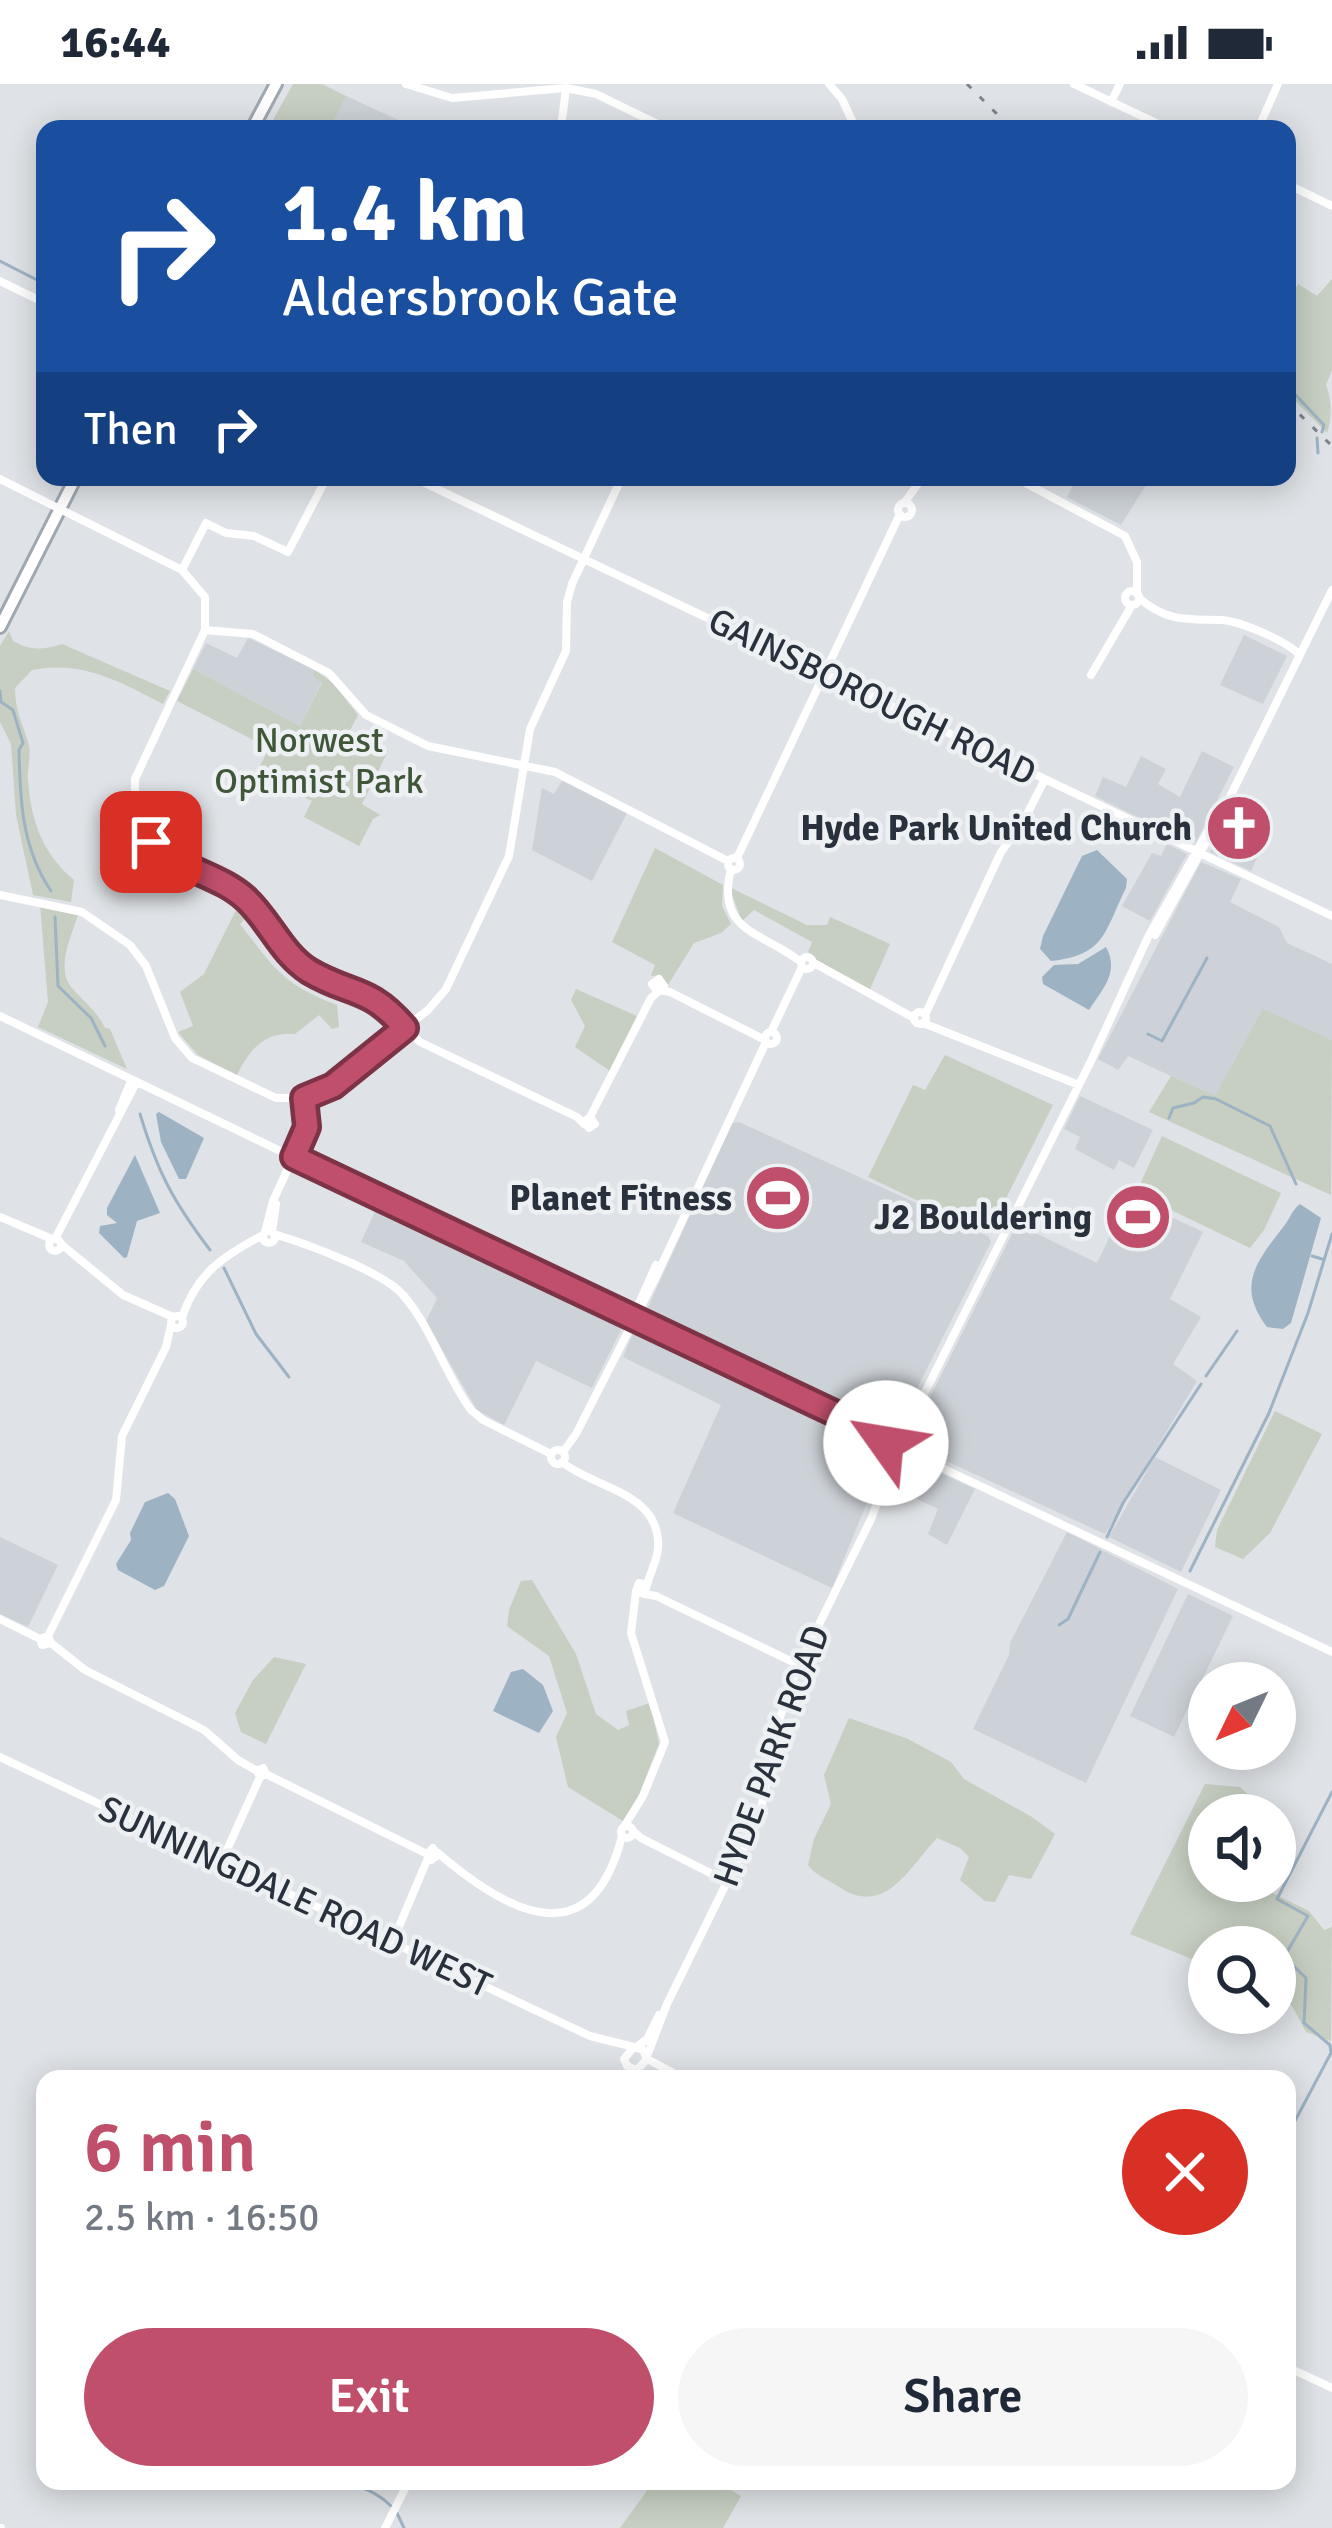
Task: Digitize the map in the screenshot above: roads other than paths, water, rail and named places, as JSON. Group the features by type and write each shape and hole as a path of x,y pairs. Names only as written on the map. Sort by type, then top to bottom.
{"main road":[{"path":"260,120 279,84"},
{"path":"0,627 68,486"}],"street":[{"path":"406,84 452,98 566,88 596,94 649,120"},
{"path":"829,84 853,120"},
{"path":"1074,84 1150,120"},
{"path":"1111,102 1120,84"},
{"path":"1260,120 1278,84"},
{"path":"562,120 566,88"},
{"path":"1296,188 1332,206"},
{"path":"0,281 36,299"},
{"path":"0,479 182,570 205,597 205,629 139,764 133,795 139,822 168,858 244,896 304,968 376,998 429,1047 588,1118 659,990 768,1038"},
{"path":"182,570 206,523 226,533 254,536 288,552 322,486"},
{"name":"GAINSBOROUGH ROAD","path":"431,486 1332,916"},
{"path":"0,896 71,908 94,918 130,946 146,966 176,1038 192,1058 265,1095 304,1098 333,1086 442,996 505,868 535,716 566,651 567,602 618,486"},
{"path":"918,486 909,502 911,514 901,517 732,863 727,897 739,924 806,966 1076,1086"},
{"path":"1031,486 1125,536 1134,549 1133,599 1091,676"},
{"name":"HYDE PARK ROAD","path":"637,2068 761,1808 779,1720 799,1665 872,1517 894,1444 1332,590"},
{"path":"1133,599 1179,620 1227,621 1298,655"},
{"path":"205,629 253,634 329,673 366,715 440,751 555,772 732,863"},
{"path":"921,1016 1000,852 1042,778"},
{"path":"562,1457 655,1280 806,966"},
{"path":"3,1020 1332,1652"},
{"path":"58,1243 134,1082"},
{"path":"268,1236 276,1196 307,1127 304,1098"},
{"path":"0,1216 58,1243 123,1295 173,1322"},
{"path":"0,1618 46,1639 99,1678 213,1736 261,1774 450,1863 489,1890 546,1916 592,1899 628,1833 665,1742 633,1640 635,1604 650,1573 657,1537 646,1509 556,1450 551,1454 471,1410 396,1288 287,1238 268,1236 230,1250 210,1267 173,1322 122,1436 116,1500 46,1639"},
{"path":"643,1589 799,1665"},
{"name":"SUNNINGDALE ROAD WEST","path":"0,1757 590,2036 637,2068"},
{"path":"221,1863 261,1774"},
{"path":"628,1833 728,1882"},
{"path":"392,1943 430,1854"},
{"name":"HYDE PARK ROAD","path":"625,2061 647,2038 667,2004"},
{"name":"SUNNINGDALE ROAD WEST","path":"590,2036 636,2047"},
{"path":"636,2047 637,2068"},
{"path":"1296,2371 1332,2388"},
{"path":"387,2524 404,2490"}],"water":[{"path":"1097,850 1127,879 1126,888 1093,947 1051,961 1040,949 1043,936 1082,856"},
{"path":"1106,947 1110,973 1089,1010 1043,984 1042,977 1054,965 1078,964"},
{"path":"159,1112 204,1138 186,1179 179,1179 161,1142"},
{"path":"135,1155 160,1213 137,1221 124,1258 99,1233 100,1226 117,1223 107,1215 107,1208"},
{"path":"1300,1204 1321,1218 1291,1323 1283,1329 1267,1327 1253,1299 1253,1275"},
{"path":"168,1493 175,1499 189,1536 164,1586 155,1590 118,1570 116,1564 145,1502"},
{"path":"523,1669 543,1685 553,1711 539,1733 493,1711 511,1672"}],"waterway":[{"path":"0,261 36,279"},
{"path":"1296,395 1324,425 1322,432"},
{"path":"1317,438 1318,453"},
{"path":"0,691 1,702 13,710 23,743 20,788 28,841 51,891"},
{"path":"55,917 58,986 91,1018 105,1046"},
{"path":"1148,1034 1162,1041 1207,958"},
{"path":"1169,1118 1173,1108 1203,1097 1270,1126 1296,1184"},
{"path":"140,1114 168,1186 210,1250"},
{"path":"1190,1571 1269,1413 1332,1234"},
{"path":"1312,1256 1322,1259"},
{"path":"224,1268 256,1334 289,1377"},
{"path":"1206,1376 1237,1331"},
{"path":"1107,1537 1123,1503 1201,1384"},
{"path":"1059,1625 1068,1619 1100,1552"},
{"path":"1296,2119 1331,2053 1330,2045 1304,2023 1306,1978 1284,1957 1308,1916 1277,1899 1332,1792"},
{"path":"368,2490 391,2506"},
{"path":"397,2513 404,2528"}],"railway":[{"path":"967,84 1003,120"},
{"path":"1296,411 1332,446"}],"place":[{"name":"Hyde Park United Church","path":"1239,828"},
{"name":"Planet Fitness","path":"778,1198"},
{"name":"J2 Bouldering","path":"1138,1217"}],"park label":[{"name":"Norwest Optimist Park","path":"319,760"}]}
